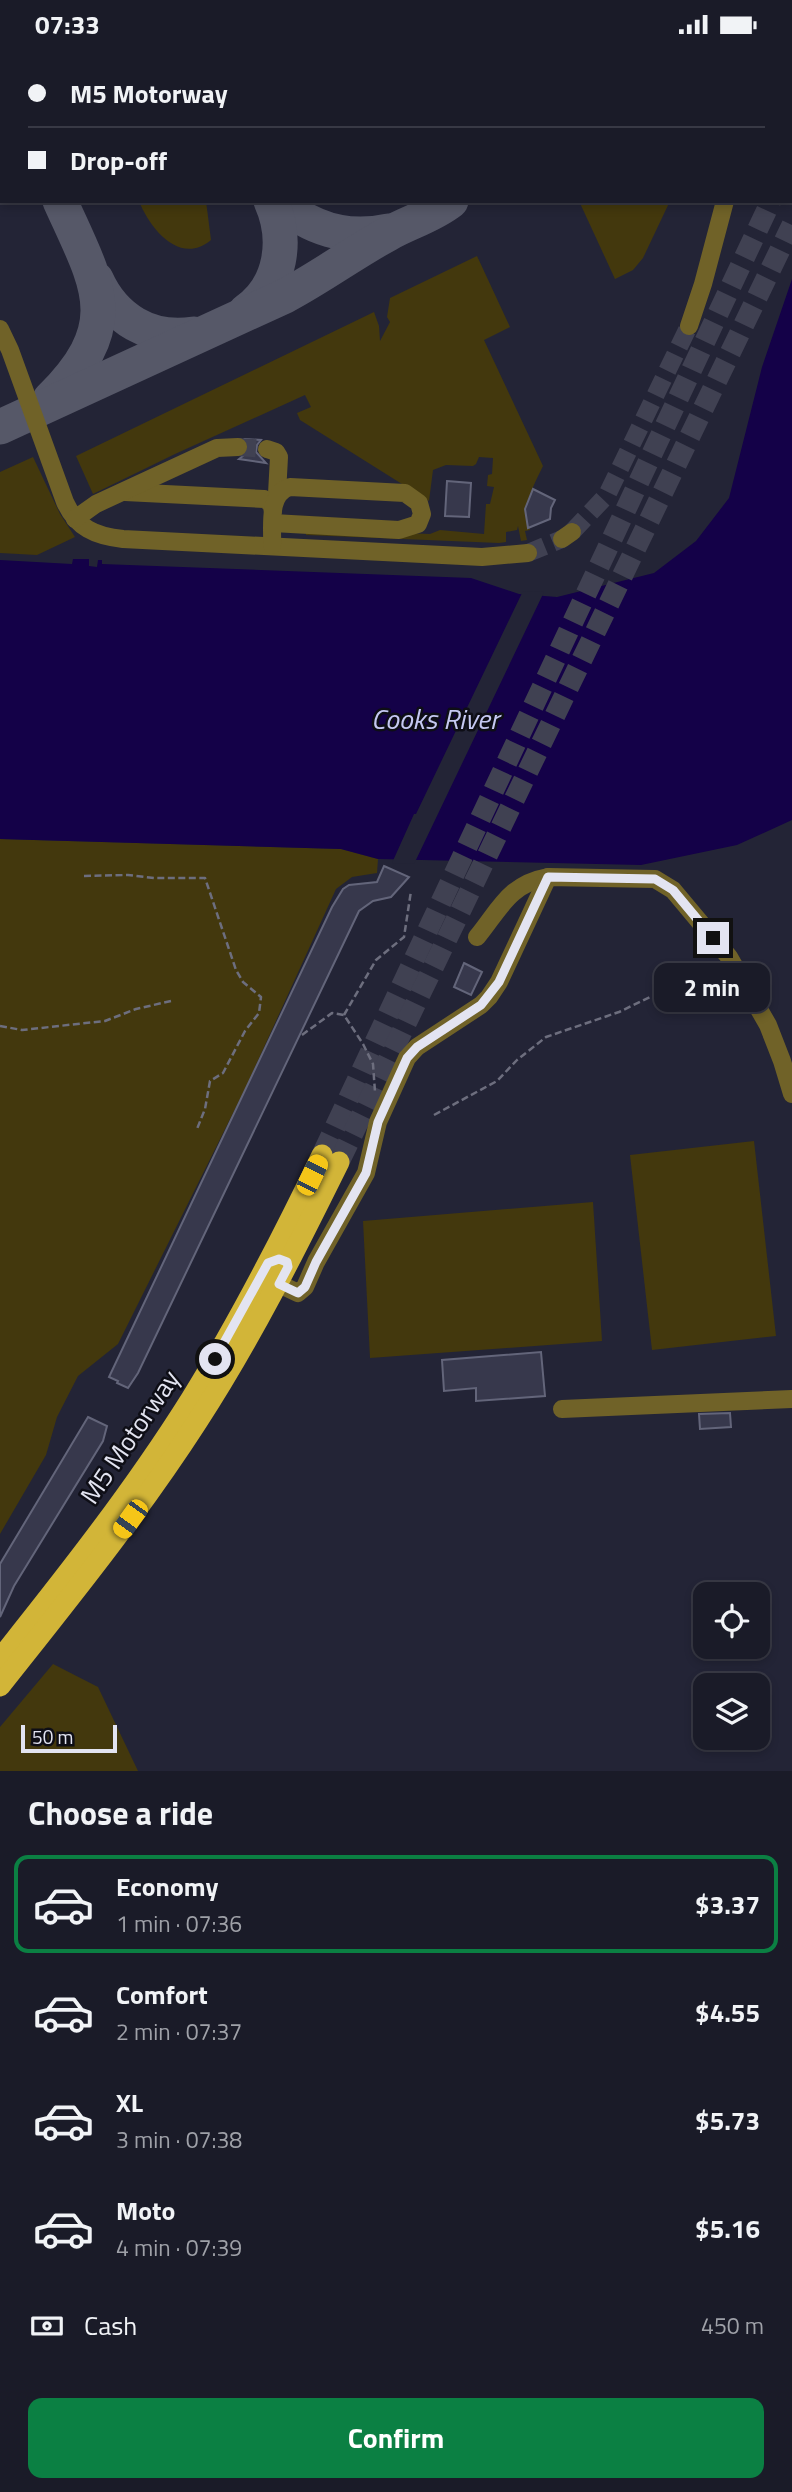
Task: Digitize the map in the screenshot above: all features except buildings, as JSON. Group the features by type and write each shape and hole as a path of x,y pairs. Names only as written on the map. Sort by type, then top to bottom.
{"highway":[{"name":"M5 Motorway","path":"0,1686 95,1552 196,1423 278,1271 330,1159"},
{"name":"M5 Motorway","path":"0,1660 95,1552"}],"lane":[{"path":"689,326 724,203"},
{"path":"0,329 56,480 75,519 92,532 106,537 482,557 528,553"},
{"path":"75,519 96,505 217,448 239,447"},
{"path":"267,449 276,452 279,457 272,545"},
{"path":"119,494 130,492 264,499 271,503 399,530 414,527 421,520 419,503 405,493 277,504"},
{"path":"477,937 506,898 517,888 533,880 548,877 655,879 673,890 729,957 768,1025 792,1094"},
{"path":"278,1271 298,1293 305,1287 366,1173 372,1139 407,1058 417,1047 489,997 499,982 548,877"},
{"path":"562,1409 792,1399"}],"path":[{"path":"85,876 205,878 236,970 243,982 261,997 259,1013 245,1031 223,1073 210,1081 205,1109 197,1129"},
{"path":"344,1015 376,960 404,937 411,891"},
{"path":"434,1115 497,1081 517,1060 546,1037 619,1012 671,987 733,967"},
{"path":"0,1027 22,1030 105,1021 136,1009 171,1001"},
{"path":"302,1035 332,1013 344,1015 373,1064 376,1095 385,1104"}],"shaded area":[{"path":"140,203 206,203 211,240 199,247 188,249 177,246 158,233"},
{"path":"580,203 669,203 643,258 633,270 615,279"},
{"path":"477,256 510,327 484,340 543,466 527,505 530,530 525,531 527,540 521,541 518,526 517,530 506,532 506,542 499,543 306,535 306,529 430,534 440,530 484,534 486,504 490,504 494,487 487,486 488,475 492,474 493,458 479,457 473,466 446,465 433,470 429,501 300,420 297,413 311,407 305,395 93,494 76,456 374,312 380,341 390,322 387,317 390,298"},
{"path":"33,457 60,514 75,537 37,555 0,553 0,472"},
{"path":"0,839 341,849 378,859 377,873 352,877 336,889 245,1089 118,1344 78,1376 57,1417 46,1455 0,1534"},
{"path":"754,1141 776,1336 652,1350 630,1155"},
{"path":"593,1202 602,1341 370,1358 363,1221"},
{"path":"53,1664 98,1687 138,1771 0,1771 0,1727"}],"water":[{"name":"Cooks River","path":"792,279 792,820 737,845 641,865 378,859 341,849 0,839 0,560 72,564 73,559 89,559 89,566 97,567 98,560 102,560 102,564 471,578 519,594 557,597 654,573 696,541 729,498 762,367"}],"pier":[{"path":"523,591 544,592 414,864 392,863 414,814"}],"taxiway":[{"path":"50,399 74,372 89,348 97,326 98,303 94,281 61,203"},
{"path":"246,311 267,289 278,261 279,231 272,203"},
{"path":"281,203 303,219 330,230 358,234 388,231"},
{"path":"0,427 285,296 375,241 448,203"},
{"path":"96,279 113,305 135,324 163,334 194,334"}],"tunnel":[{"path":"322,1155 770,203"},
{"path":"339,1162 792,225"},
{"path":"572,532 607,495 689,326"},
{"path":"238,447 267,449"},
{"path":"528,553 562,539"}],"route":[{"path":"215,1359 268,1263 285,1260 288,1267 279,1284 298,1293 305,1287 366,1173 378,1122 407,1058 417,1047 489,997 499,982 548,877 655,879 673,890 713,938"}]}
